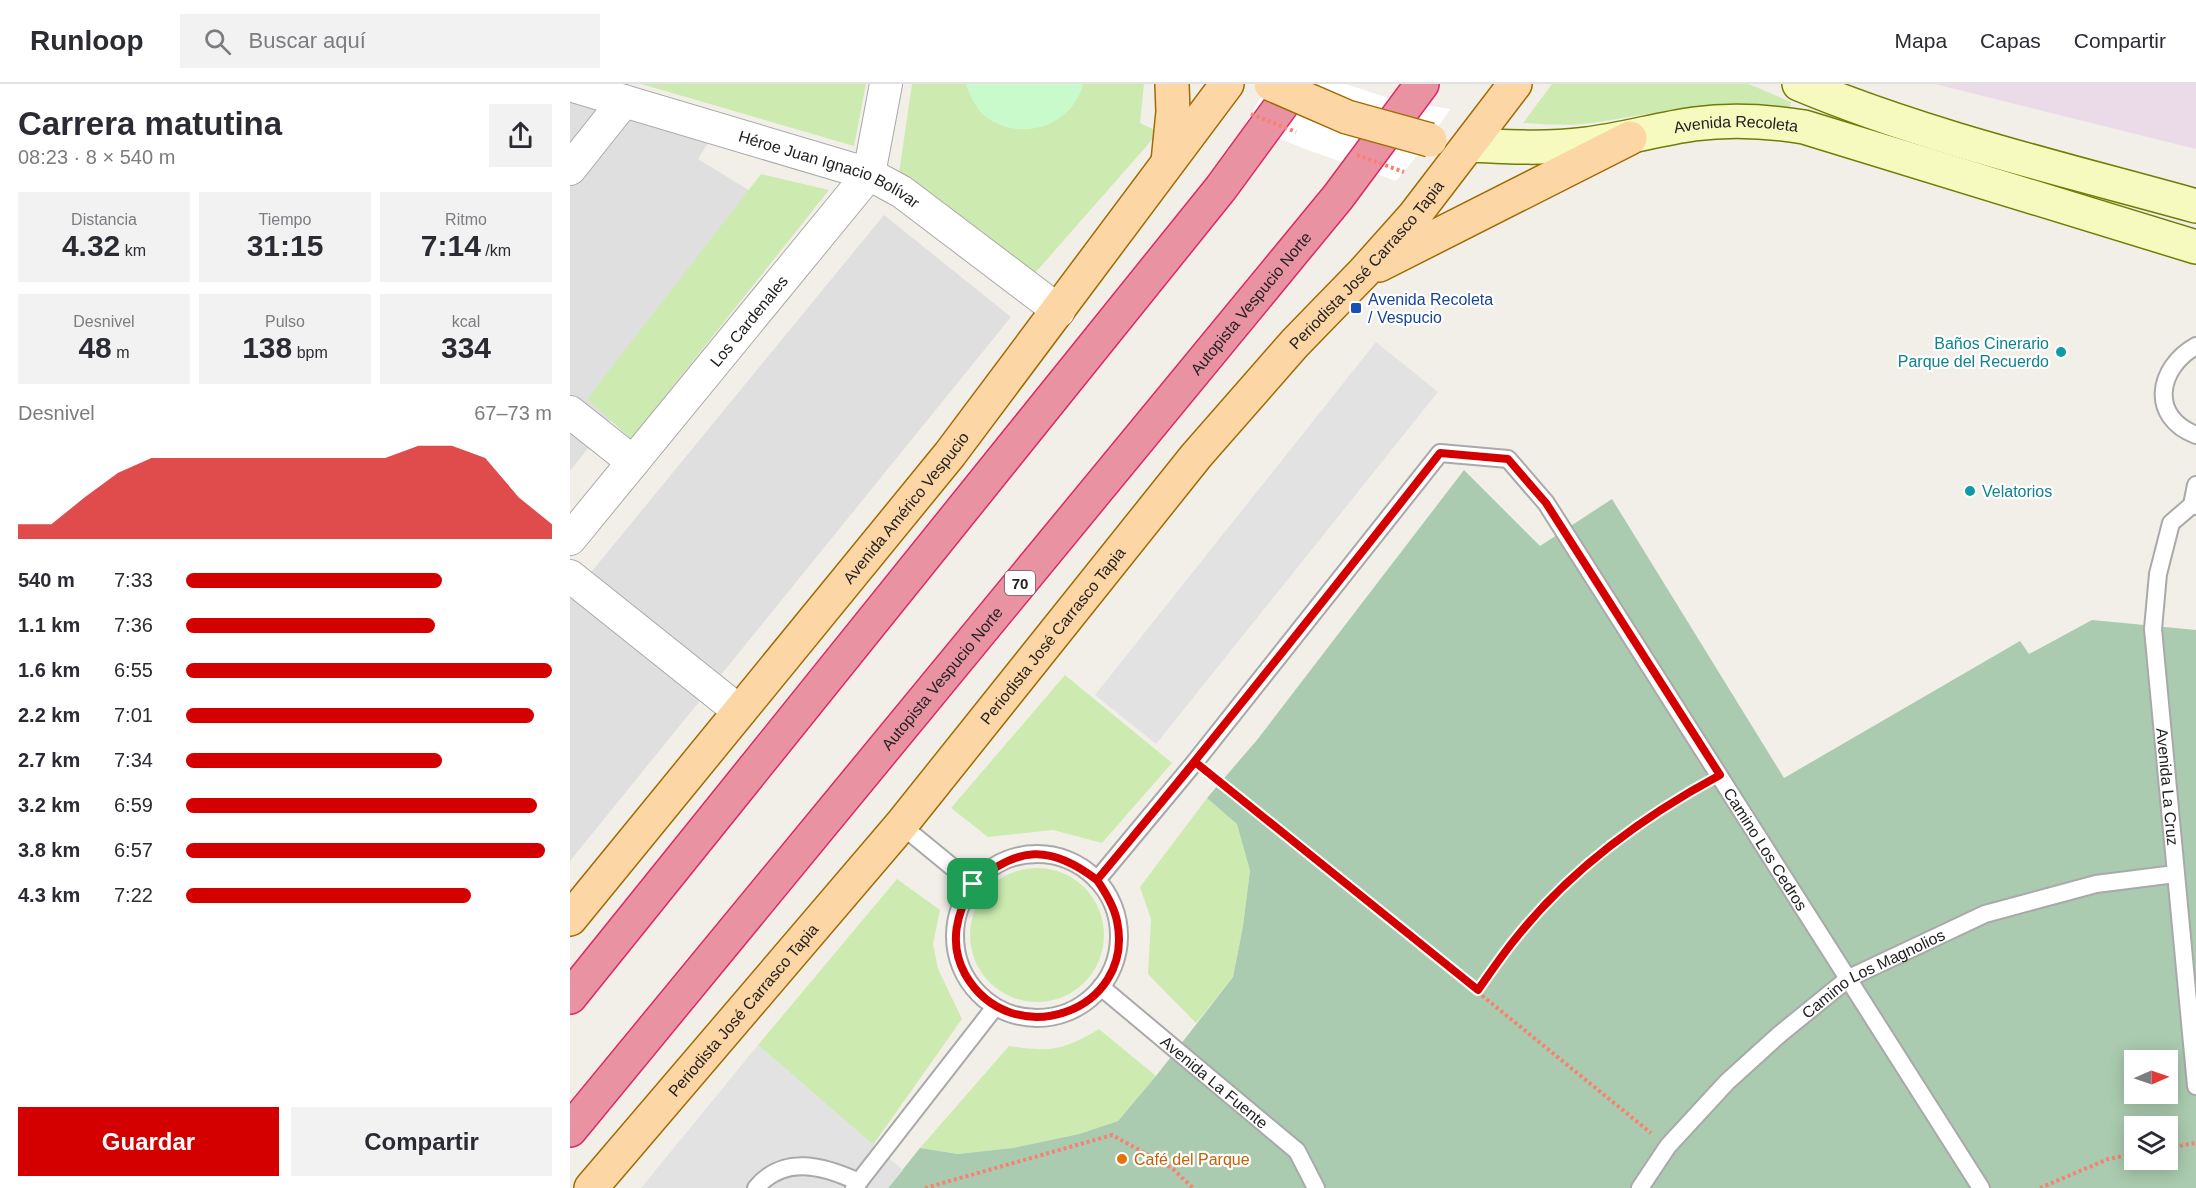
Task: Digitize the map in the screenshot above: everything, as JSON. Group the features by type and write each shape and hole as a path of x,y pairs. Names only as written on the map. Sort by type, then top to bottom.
{"highway":[{"path":"570,997 1213,198 1297,84"},
{"name":"Autopista Vespucio Norte","path":"570,1130 1338,197 1422,84"}],"main road":[{"path":"1168,162 1173,112 1172,84"},
{"name":"Avenida Américo Vespucio","path":"570,919 950,454 1227,84"},
{"name":"Avenida Recoleta","path":"1271,84 1347,117 1430,140 1471,145 1538,147 1630,138 1692,124 1721,121 1756,121 1804,127 2196,247"},
{"name":"Periodista José Carrasco Tapia","path":"591,1188 901,825 1196,456 1295,343 1364,272 1471,145 1515,84"},
{"path":"1799,84 1837,93 1981,145 2196,206"},
{"path":"1364,272 1630,138"}],"street":[{"name":"Los Cardenales","path":"570,539 869,174 886,84"},
{"name":"Héroe Juan Ignacio Bolívar","path":"570,85 869,174 902,192 1059,311"},
{"path":"570,169 624,101"},
{"path":"570,412 633,462"},
{"path":"570,576 739,711"}],"lane":[{"path":"2196,346 2173,364 2167,373 2163,391 2167,411 2183,430 2196,435"},
{"name":"Camino Los Cedros","path":"1097,880 1195,762 1440,453 1508,459 1546,503 1981,1188"},
{"path":"2194,505 2196,485"},
{"name":"Avenida La Cruz","path":"2194,505 2171,523 2158,574 2153,629 2196,1086"},
{"path":"901,825 973,884"},
{"path":"1020,855 1048,855 1075,863 1097,880 1110,900 1117,922 1118,945 1113,967 1101,987 1085,1004 1063,1014 1041,1019 1017,1016 995,1007 974,989 960,965 954,937 959,909 973,884 994,866 1020,855"},
{"name":"Camino Los Magnolios","path":"1640,1188 1668,1146 1727,1082 1780,1034 1849,978 1985,914 2096,884 2175,874"},
{"name":"Avenida La Fuente","path":"1101,987 1297,1151 1316,1188"},
{"path":"756,1188 766,1176 781,1168 803,1165 828,1168 857,1185 995,1007"}],"path":[{"path":"1195,762 1668,1146"},
{"path":"1478,990 1516,938 1551,898 1631,829 1672,801 1720,775"},
{"path":"925,1188 1112,1135 1172,1168 1193,1188"},
{"path":"2178,1147 2196,1143"},
{"path":"2040,1188 2108,1159 2124,1156"}],"shaded area":[{"path":"1935,84 2196,84 2196,149"},
{"path":"570,102 708,143 698,159 763,199 765,227 570,471"},
{"path":"884,215 1011,317 570,861 570,598"},
{"path":"1376,342 1438,392 1156,744 1095,695"},
{"path":"758,1045 903,1170 888,1188 641,1188"}],"green space":[{"path":"641,84 866,84 854,146"},
{"path":"912,84 1144,84 1140,123 1159,132 1035,273 899,173"},
{"path":"966,84 1083,84 1077,99 1068,111 1043,126 1028,129 999,124 985,116 973,101"},
{"path":"1552,84 1749,84 1791,102 1790,110 1738,104 1712,105 1583,124 1523,123"},
{"path":"761,174 829,190 631,439 587,399"},
{"path":"1464,470 1540,546 1612,499 1784,778 2020,641 2029,654 2092,620 2196,630 2196,1188 888,1188 920,1148 958,1154 1013,1148 1079,1134 1118,1121 1156,1076 1233,977 1243,926 1250,871 1237,824 1207,798 1257,740"},
{"path":"1065,675 1172,763 1102,843 1053,830 988,837 951,808"},
{"path":"1207,798 1237,823 1250,871 1233,977 1196,1023 1148,974 1151,919 1140,887"},
{"path":"1037,868 1063,873 1084,888 1099,909 1104,935 1099,961 1084,982 1063,997 1037,1002 1011,997 990,982 975,961 970,935 975,909 990,888 1011,873"},
{"path":"897,879 940,910 933,944 938,969 962,1019 873,1145 758,1045"},
{"path":"1099,1029 1156,1076 1118,1121 1079,1134 1013,1148 958,1154 920,1148 1009,1046 1035,1049 1056,1048 1075,1042"}],"pier":[{"path":"1269,84 1346,84 1388,98 1450,109 1430,140 1396,181 1305,149 1245,124"}],"place":[{"name":"Avenida Recoleta / Vespucio","path":"1356,308"},
{"name":"Baños Cinerario Parque del Recuerdo","path":"2061,352"},
{"name":"Velatorios","path":"1970,491"},
{"name":"Café del Parque","path":"1122,1159"}],"route":[{"path":"973,884 959,909 954,937 960,965 974,989 995,1007 1017,1016 1041,1019 1063,1014 1085,1004 1101,987 1113,967 1118,945 1117,922 1110,900 1097,880 1195,762 1478,990 1516,938 1551,898 1631,829 1672,801 1720,775 1546,503 1508,459 1440,453 1195,762 1146,821 1097,880 1075,863 1048,855 1020,855 994,866 973,884"}]}
